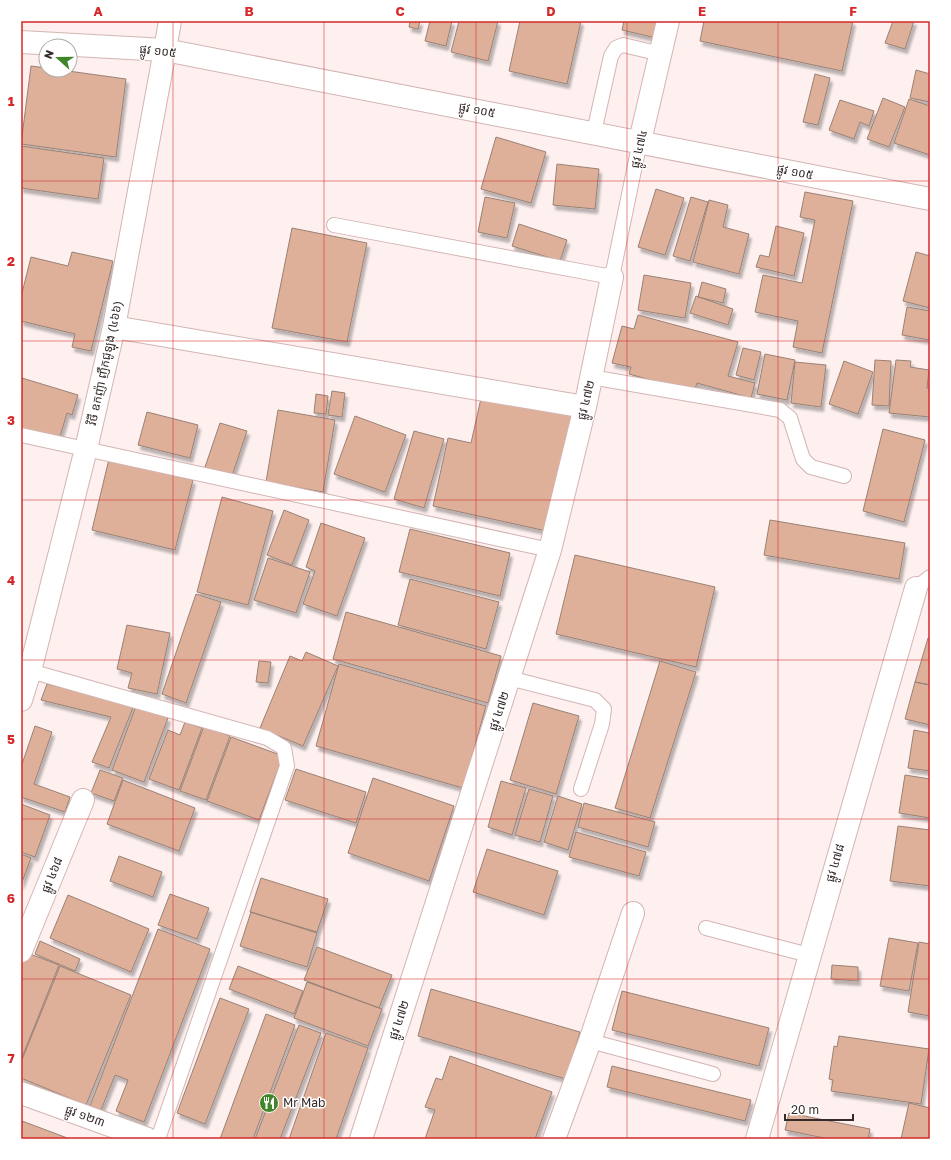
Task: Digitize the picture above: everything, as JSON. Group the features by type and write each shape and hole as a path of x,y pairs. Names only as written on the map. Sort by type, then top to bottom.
{"street":[{"name":"ផ្លូវ ៤៧៤","path":"640,141 668,21"},
{"name":"ផ្លូវ ១០៥","path":"21,42 168,35 594,132 930,199"},
{"name":"វិថី ឧកញ៉ា ញឹកជូឡុង (៤៦៦)","path":"21,700 30,671 86,449 114,327 168,35"},
{"name":"ផ្លូវ ៤៧២","path":"361,1139 550,550 585,408 612,277"},
{"path":"114,327 585,408"},
{"name":"ផ្លូវ ៤៧៨","path":"757,1139 809,955 923,582"},
{"name":"ផ្លូវ ៤៦៨","path":"21,950 83,800"},
{"path":"554,1139 590,1041 633,913"},
{"name":"ផ្លូវ ១២៣","path":"21,1092 148,1139"}],"lane":[{"path":"594,132 611,56 616,48 623,45 661,54"},
{"name":"ផ្លូវ ៤៧៤","path":"612,277 640,141"},
{"path":"334,225 612,277"},
{"path":"591,377 780,410 790,418 803,459 811,468 844,476"},
{"path":"21,435 550,550"},
{"path":"30,671 267,738 284,748 287,766 158,1139"},
{"path":"509,678 595,700 604,709 602,724 581,789"},
{"path":"706,928 809,955"},
{"path":"590,1041 713,1074"}],"building":[{"path":"410,21 420,21 418,29 409,27"},
{"path":"430,21 452,21 446,46 425,41"},
{"path":"459,21 498,21 488,61 451,52"},
{"path":"520,21 581,21 567,84 509,71"},
{"path":"624,21 660,21 656,38 622,30"},
{"path":"704,21 853,21 842,71 700,41"},
{"path":"893,21 914,21 905,49 885,43"},
{"path":"31,66 38,67 38,78 78,78 78,72 126,79 116,157 21,144"},
{"path":"916,70 930,74 930,102 910,98"},
{"path":"815,74 830,78 818,125 803,122"},
{"path":"883,98 905,107 889,147 867,139"},
{"path":"909,99 930,106 930,155 894,143"},
{"path":"840,100 874,111 869,126 860,122 854,139 829,130"},
{"path":"496,137 546,152 531,203 481,189"},
{"path":"21,146 104,158 98,199 21,188"},
{"path":"557,164 599,169 595,209 553,205"},
{"path":"656,189 684,198 665,255 638,247"},
{"path":"805,192 853,201 822,353 793,347 798,321 755,312 763,275 802,283 815,220 800,217"},
{"path":"485,197 515,203 507,238 478,232"},
{"path":"691,197 708,202 690,261 673,256"},
{"path":"709,200 728,205 723,227 749,234 739,274 693,262"},
{"path":"519,224 567,240 560,261 512,246"},
{"path":"776,226 804,233 794,276 756,267 760,255 769,257"},
{"path":"292,228 367,243 347,342 272,328"},
{"path":"72,252 113,261 91,351 72,347 75,334 21,321 21,297 31,257 68,266"},
{"path":"916,252 930,256 930,308 903,301"},
{"path":"644,275 691,283 685,318 638,310"},
{"path":"702,282 726,289 723,303 698,297"},
{"path":"696,296 733,309 728,325 690,313"},
{"path":"907,307 930,311 930,340 902,335"},
{"path":"638,315 738,342 728,376 755,383 751,398 697,383 694,392 629,374 631,367 612,363 622,326 634,329"},
{"path":"743,348 761,352 754,380 736,375"},
{"path":"765,354 795,360 787,400 757,394"},
{"path":"875,360 891,361 889,406 872,405"},
{"path":"896,360 911,361 910,367 929,370 927,388 930,389 930,417 889,413"},
{"path":"844,361 873,372 858,414 829,404"},
{"path":"795,362 826,365 821,407 791,403"},
{"path":"22,378 78,395 72,415 67,413 59,440 21,429"},
{"path":"332,391 345,393 342,417 328,415"},
{"path":"316,394 328,396 326,414 314,413"},
{"path":"482,394 577,415 551,532 433,506 448,438 471,443"},
{"path":"278,410 335,420 323,492 266,482"},
{"path":"147,412 198,425 190,458 138,445"},
{"path":"355,416 406,435 385,492 334,474"},
{"path":"220,423 247,431 231,479 204,470"},
{"path":"883,429 925,440 904,522 863,511"},
{"path":"414,431 444,439 424,508 394,499"},
{"path":"109,459 193,480 175,550 92,530"},
{"path":"222,497 273,511 248,605 197,592"},
{"path":"284,510 309,520 292,565 267,555"},
{"path":"770,520 905,543 899,579 764,555"},
{"path":"321,523 365,538 337,616 303,604 315,571 306,567"},
{"path":"410,529 510,553 500,596 399,572"},
{"path":"575,555 715,587 696,667 556,634"},
{"path":"268,558 310,572 296,613 254,600"},
{"path":"410,579 499,602 486,649 398,625"},
{"path":"196,594 221,602 186,703 162,694"},
{"path":"346,612 501,656 488,703 333,659"},
{"path":"127,625 170,633 157,694 128,688 132,673 117,669"},
{"path":"928,638 930,638 930,685 915,682"},
{"path":"306,652 338,666 303,746 260,728 290,656 302,661"},
{"path":"259,661 271,662 268,683 256,682"},
{"path":"660,661 696,672 650,818 615,808"},
{"path":"339,664 486,706 463,788 316,746"},
{"path":"915,682 930,685 930,725 905,719"},
{"path":"47,684 134,705 109,768 92,762 111,717 41,700"},
{"path":"533,703 579,716 556,794 510,780"},
{"path":"136,706 168,718 144,782 112,770"},
{"path":"185,722 202,728 179,790 149,779 168,730 180,735"},
{"path":"35,726 52,732 34,784 70,797 65,812 21,797 21,767"},
{"path":"204,726 230,736 206,800 180,791"},
{"path":"914,730 930,733 930,771 908,768"},
{"path":"231,737 283,756 259,820 207,801"},
{"path":"296,769 366,792 356,823 285,800"},
{"path":"100,770 123,778 114,801 91,793"},
{"path":"905,775 930,779 930,818 899,813"},
{"path":"373,778 454,806 429,881 348,853"},
{"path":"123,780 195,808 179,851 107,824"},
{"path":"501,781 526,788 512,835 488,827"},
{"path":"529,789 553,796 540,842 515,835"},
{"path":"558,796 582,804 568,850 544,842"},
{"path":"584,803 655,822 648,847 578,827"},
{"path":"21,804 50,815 35,857 21,852"},
{"path":"898,826 930,830 930,886 890,881"},
{"path":"576,832 646,852 639,876 569,857"},
{"path":"487,849 558,871 544,915 473,892"},
{"path":"21,854 31,858 21,885"},
{"path":"119,856 162,872 153,897 110,881"},
{"path":"261,878 328,899 317,932 250,912"},
{"path":"170,894 209,908 197,939 158,925"},
{"path":"68,895 149,929 131,972 50,938"},
{"path":"251,912 317,933 307,967 240,946"},
{"path":"158,929 210,949 144,1122 116,1111 128,1080 115,1075 101,1110 90,1106"},
{"path":"889,938 918,943 909,991 880,986"},
{"path":"40,941 80,959 75,971 35,954"},
{"path":"919,942 930,944 930,1016 908,1012"},
{"path":"317,947 392,975 379,1008 304,980"},
{"path":"25,952 59,965 21,1060 21,962"},
{"path":"832,965 858,967 858,981 831,979"},
{"path":"60,966 131,995 86,1105 21,1078 21,1062"},
{"path":"238,966 303,991 294,1014 229,989"},
{"path":"307,982 382,1009 368,1046 294,1018"},
{"path":"431,989 580,1032 566,1079 418,1036"},
{"path":"622,991 769,1028 759,1066 612,1030"},
{"path":"220,998 249,1009 205,1124 177,1113"},
{"path":"266,1014 295,1025 253,1139 220,1139"},
{"path":"299,1025 321,1033 280,1139 255,1139"},
{"path":"326,1033 368,1048 336,1139 289,1139"},
{"path":"839,1036 929,1049 921,1104 831,1091 833,1080 829,1079 834,1046 837,1047"},
{"path":"450,1056 552,1092 535,1139 425,1139 435,1110 425,1107 436,1078 442,1080"},
{"path":"612,1066 751,1100 745,1121 607,1087"},
{"path":"909,1103 930,1108 930,1139 901,1139"},
{"path":"789,1113 870,1129 868,1139 829,1139 785,1130"},
{"path":"22,1121 70,1139 21,1139"}],"place":[{"name":"Mr Mab","path":"269,1103"}]}
